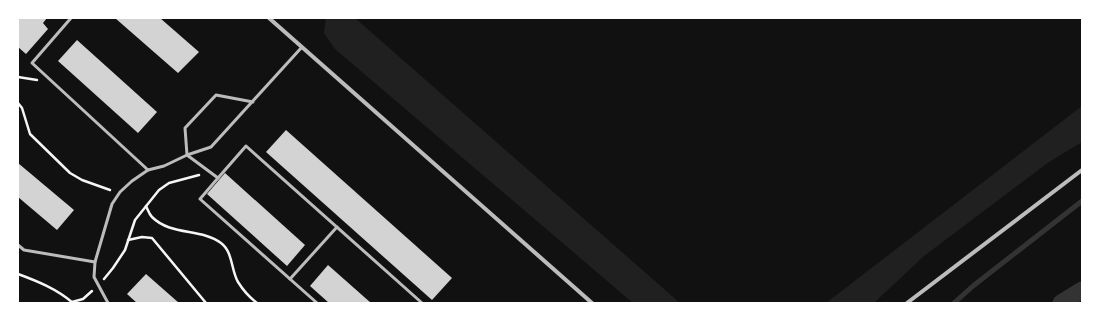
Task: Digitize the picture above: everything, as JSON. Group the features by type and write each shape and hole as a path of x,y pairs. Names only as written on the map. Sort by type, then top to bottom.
{"street":[{"path":"269,18 592,303"},
{"path":"907,303 1082,170"}],"lane":[{"path":"71,18 32,63 148,170"},
{"path":"108,303 94,277 95,262 112,204 120,192 132,181 148,170 164,166 187,155 211,147 302,48"},
{"path":"218,178 187,155 185,128 216,95 253,102"},
{"path":"317,303 200,199 246,146 422,303"},
{"path":"290,279 337,227"},
{"path":"18,245 24,250 95,262"}],"path":[{"path":"18,103 22,108 30,134 70,173 96,186 120,192"},
{"path":"18,274 56,290 73,302 83,299 98,285 125,250 135,220 158,190 169,183 210,173"},
{"path":"146,206 152,216 162,224 172,228 213,237 223,244 229,254 237,282 256,303"},
{"path":"128,240 152,238 206,303"}],"shaded area":[{"path":"326,18 355,18 680,303 633,303 335,49 324,33"},
{"path":"1082,106 1082,142 1049,162 924,256 874,303 826,303"}],"building":[{"path":"18,18 47,18 43,23 48,29 26,54 18,47"},
{"path":"115,18 160,18 199,52 178,73"},
{"path":"77,40 157,112 138,133 58,61"},
{"path":"286,130 452,278 432,300 266,152"},
{"path":"18,163 74,210 57,230 18,197"},
{"path":"225,173 305,245 287,266 207,194"},
{"path":"328,265 371,303 329,303 310,286"},
{"path":"146,274 179,303 137,303 127,294"}],"waterway":[{"path":"954,303 973,286 1082,201"},
{"path":"1061,303 1082,290"}]}
